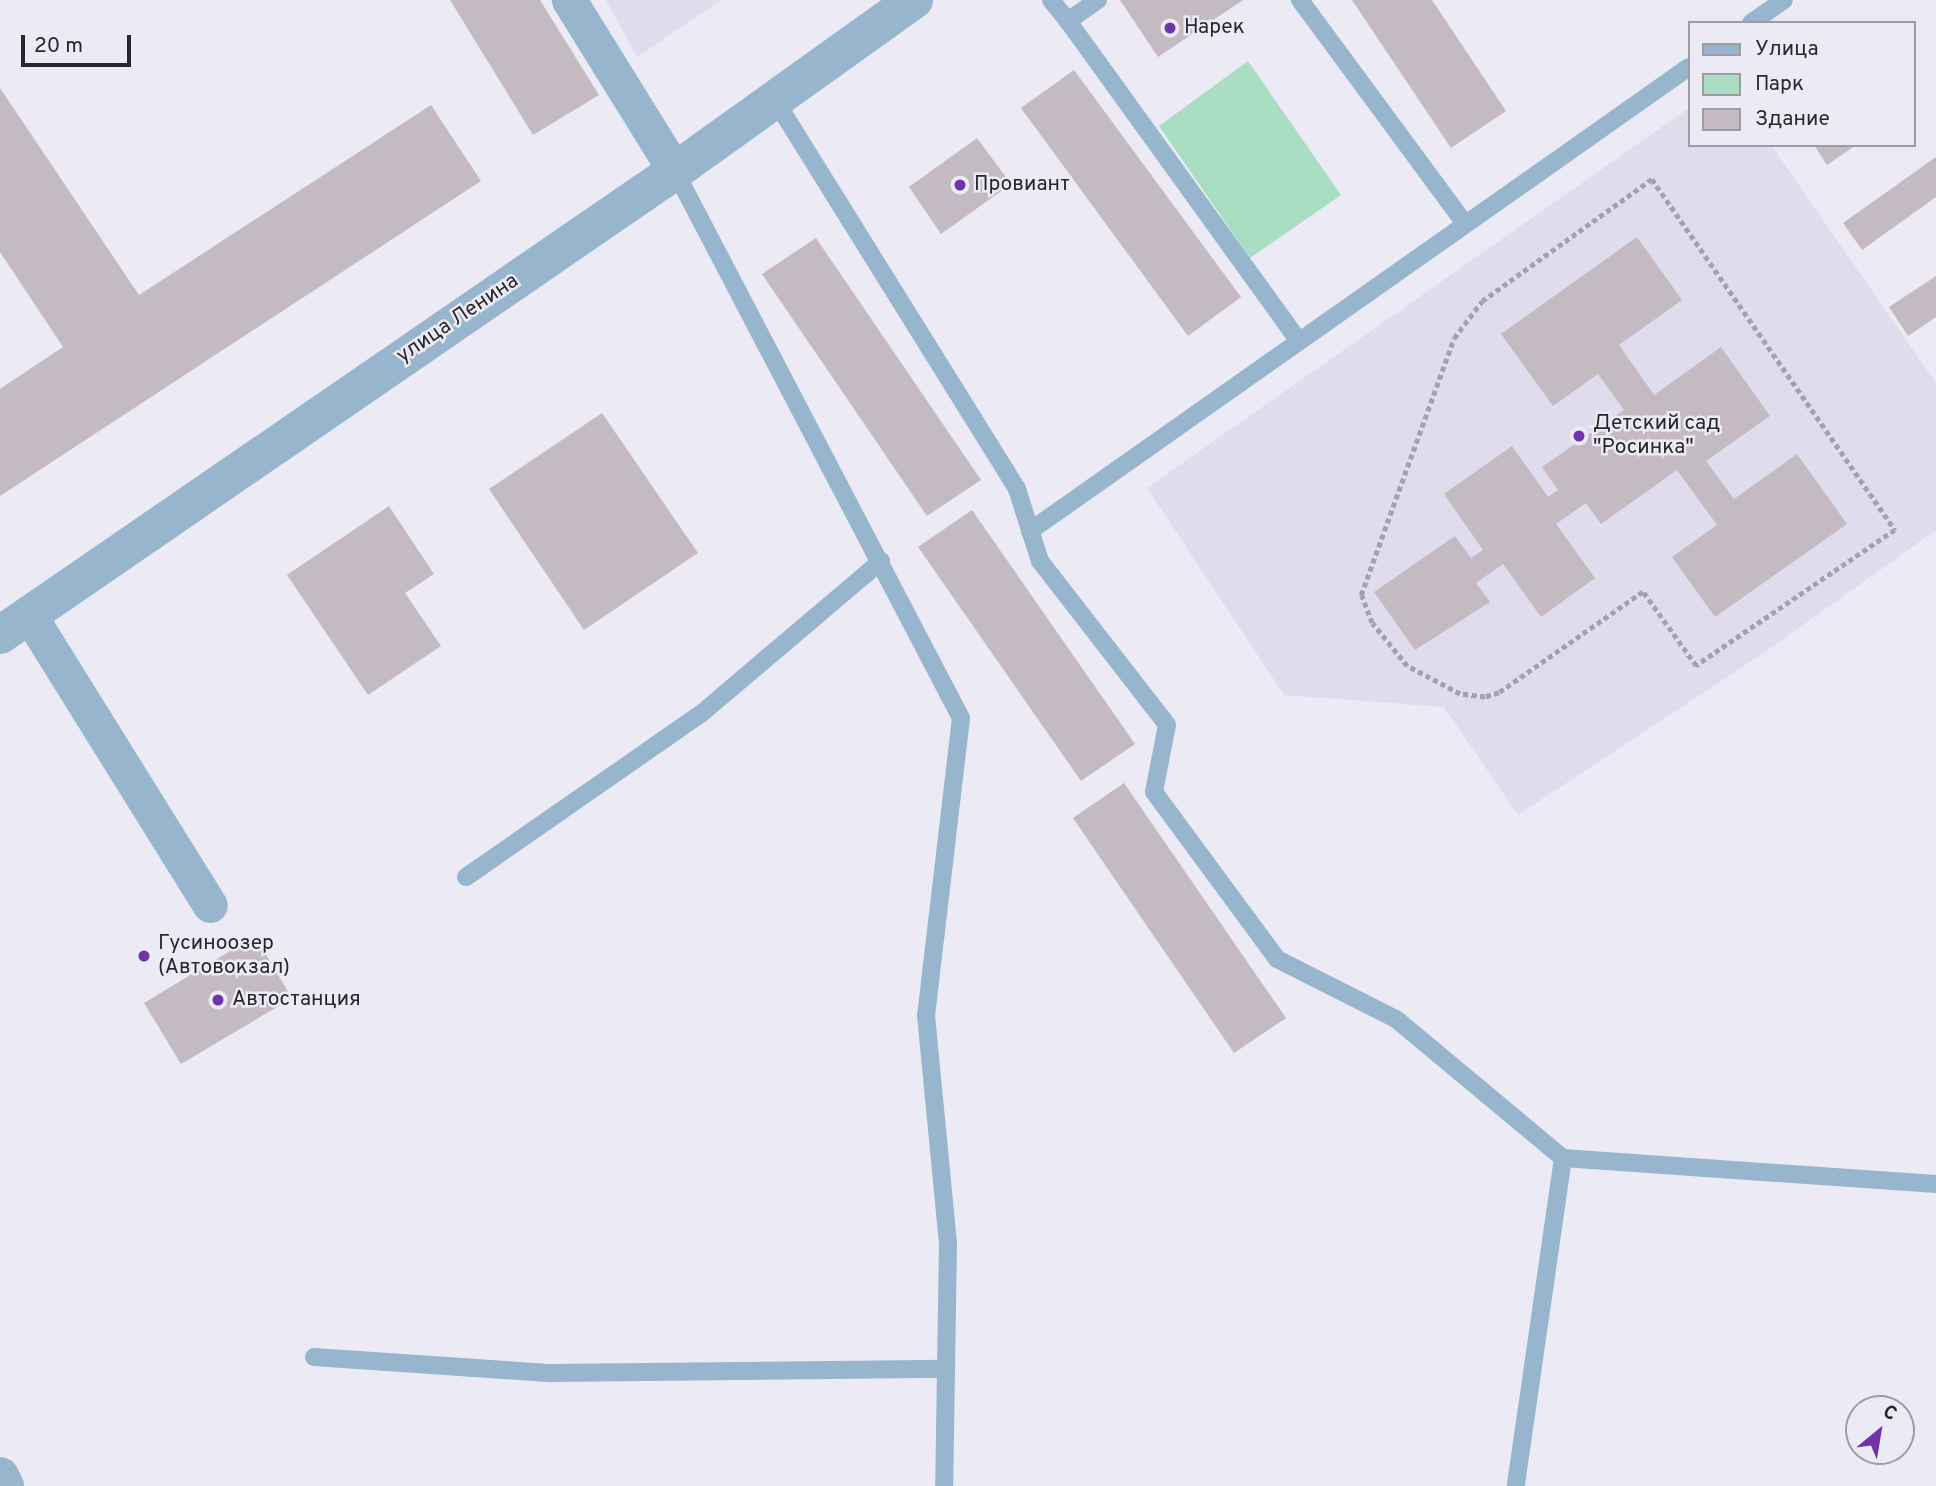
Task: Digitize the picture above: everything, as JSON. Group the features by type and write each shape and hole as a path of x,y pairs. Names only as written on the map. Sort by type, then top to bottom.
{"street":[{"path":"569,0 675,171"},
{"name":"улица Ленина","path":"14,624 675,171 914,0"},
{"path":"14,624 210,905"},
{"path":"0,1476 5,1486"}],"lane":[{"path":"1051,0 1299,341"},
{"path":"1068,21 1098,0"},
{"path":"1300,0 1465,224"},
{"path":"1754,21 1784,0"},
{"path":"1031,531 1688,67"},
{"path":"775,100 1017,489 1040,561 1167,725 1154,792 1277,959 1396,1019 1563,1158 1936,1184"},
{"path":"675,171 961,718 926,1015 948,1243 944,1486"},
{"path":"466,877 702,713 881,561"},
{"path":"1516,1486 1563,1158"},
{"path":"314,1357 551,1373 946,1368"}],"path":[{"path":"1651,179 1895,530 1696,666 1643,592 1499,693 1485,697 1460,694 1407,666 1372,624 1361,595 1454,338 1482,301 1651,179"}],"shaded area":[{"path":"606,0 721,0 637,57"},
{"name":"Детский сад \"Росинка\"","path":"1688,109 1688,147 1772,147 1936,383 1936,530 1765,652 1518,815 1444,707 1284,695 1147,488"}],"green space":[{"path":"1248,61 1341,195 1250,258 1159,126"}],"building":[{"path":"450,0 540,0 599,95 533,135"},
{"name":"Нарек","path":"1120,0 1243,0 1158,57"},
{"path":"1352,0 1432,0 1506,111 1451,148"},
{"path":"1074,70 1241,297 1188,336 1021,108"},
{"path":"0,88 139,295 431,105 481,181 0,496 0,389 63,347 0,252"},
{"name":"Провиант","path":"977,138 1011,184 941,234 909,187"},
{"path":"1815,147 1853,147 1827,165"},
{"path":"1936,157 1936,197 1862,250 1843,223"},
{"path":"1637,237 1682,300 1619,345 1654,395 1721,347 1770,416 1706,461 1734,499 1797,454 1847,524 1715,617 1672,557 1717,525 1677,470 1601,524 1586,503 1556,524 1595,578 1541,617 1503,564 1476,583 1490,602 1415,650 1374,592 1455,536 1471,558 1483,550 1444,494 1512,446 1548,497 1558,490 1542,467 1624,410 1598,374 1553,406 1501,334"},
{"path":"816,238 981,480 927,516 762,274"},
{"path":"1936,276 1936,317 1908,336 1889,307"},
{"path":"602,413 698,553 584,630 489,489"},
{"path":"389,506 434,574 405,593 441,646 368,695 287,575"},
{"path":"972,510 1135,744 1081,781 918,547"},
{"path":"1124,783 1286,1018 1234,1053 1073,818"},
{"name":"Автостанция","path":"255,936 292,998 181,1064 144,1003"}],"place":[{"name":"Нарек","path":"1170,28"},
{"name":"Провиант","path":"960,185"},
{"name":"Детский сад \"Росинка\"","path":"1579,436"},
{"name":"Гусиноозер (Автовокзал)","path":"144,956"},
{"name":"Автостанция","path":"218,1000"}]}
